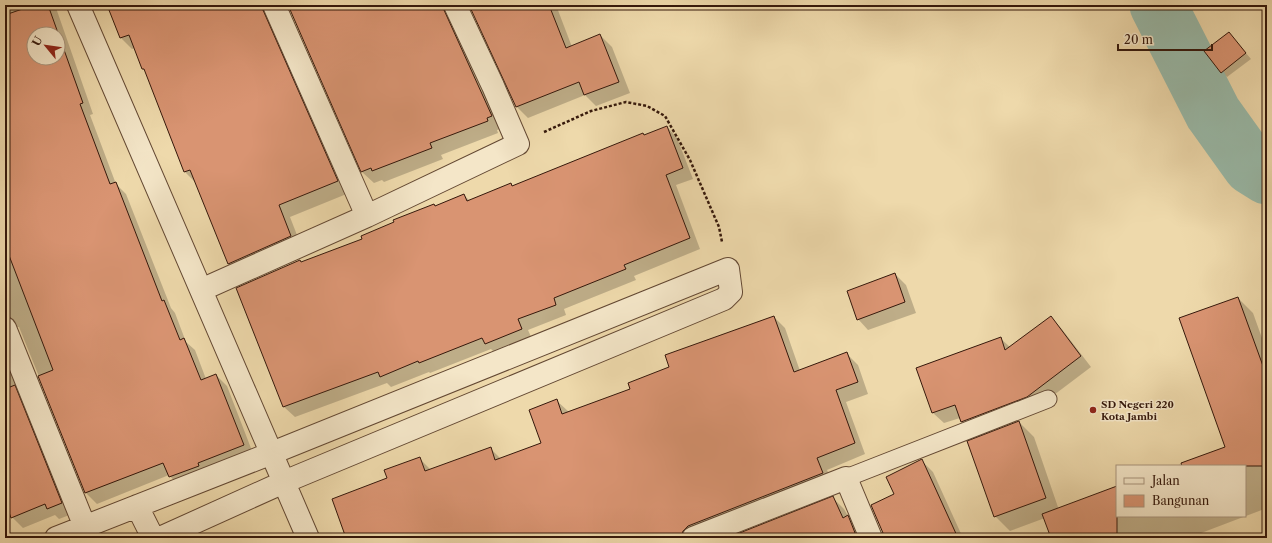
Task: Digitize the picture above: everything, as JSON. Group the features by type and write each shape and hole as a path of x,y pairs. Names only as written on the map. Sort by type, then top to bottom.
{"street":[{"path":"78,5 308,538"},
{"path":"274,5 367,216"},
{"path":"202,290 367,216 518,144 455,5"},
{"path":"56,538 272,453 728,269 731,289 729,295 724,299 284,482 160,538"},
{"path":"5,328 9,351 85,527"},
{"path":"694,538 846,478 871,538"},
{"path":"137,506 153,538"}],"lane":[{"path":"846,478 1048,399"}],"path":[{"path":"518,144 591,111 626,102 647,106 665,116 690,160 719,227 728,269"}],"building":[{"path":"34,5 48,5 56,26 26,26 26,66 66,66 66,55 83,103 80,104 110,184 116,182 162,301 164,300 180,340 184,338 201,380 216,374 244,445 198,463 199,466 169,477 163,463 85,493 38,376 53,370 5,245 5,15"},
{"path":"107,5 262,5 338,181 279,205 291,236 228,264 190,170 184,172 144,69 142,69 129,35 120,38"},
{"path":"288,5 443,5 492,116 487,118 488,121 430,143 432,148 372,171 371,168 361,172"},
{"path":"469,5 549,5 566,48 600,34 619,82 584,95 579,82 516,107"},
{"path":"1229,32 1246,53 1221,73 1204,51"},
{"path":"667,126 683,168 666,175 690,238 624,265 626,269 554,298 556,305 518,319 522,329 485,344 482,338 419,363 418,361 380,377 378,372 283,407 236,288 300,260 301,262 362,239 361,236 394,222 393,220 434,204 435,206 464,194 467,201 511,183 512,186 643,133 644,135"},
{"path":"895,273 905,302 857,320 847,291"},
{"path":"1238,297 1267,377 1267,466 1182,465 1181,463 1225,447 1179,318"},
{"path":"774,316 794,372 847,352 858,382 836,390 855,443 817,458 823,473 688,526 683,531 681,538 346,538 332,499 387,478 384,470 420,457 425,471 491,447 495,460 541,443 529,410 557,399 562,414 630,389 628,383 669,367 665,355"},
{"path":"1051,316 1081,356 1027,397 961,422 955,405 932,413 916,368 1001,337 1005,350"},
{"path":"15,385 62,503 47,509 45,504 11,518 5,501 5,389"},
{"path":"1019,421 1046,498 994,517 967,441"},
{"path":"922,459 958,538 883,538 883,533 871,505 894,494 886,477"},
{"path":"1116,486 1117,538 1051,538 1042,514"},
{"path":"833,496 843,518 848,515 857,538 727,538"}],"waterway":[{"path":"1158,5 1213,113 1251,166 1267,176"}],"place":[{"name":"SD Negeri 220 Kota Jambi","path":"1093,410"}]}
